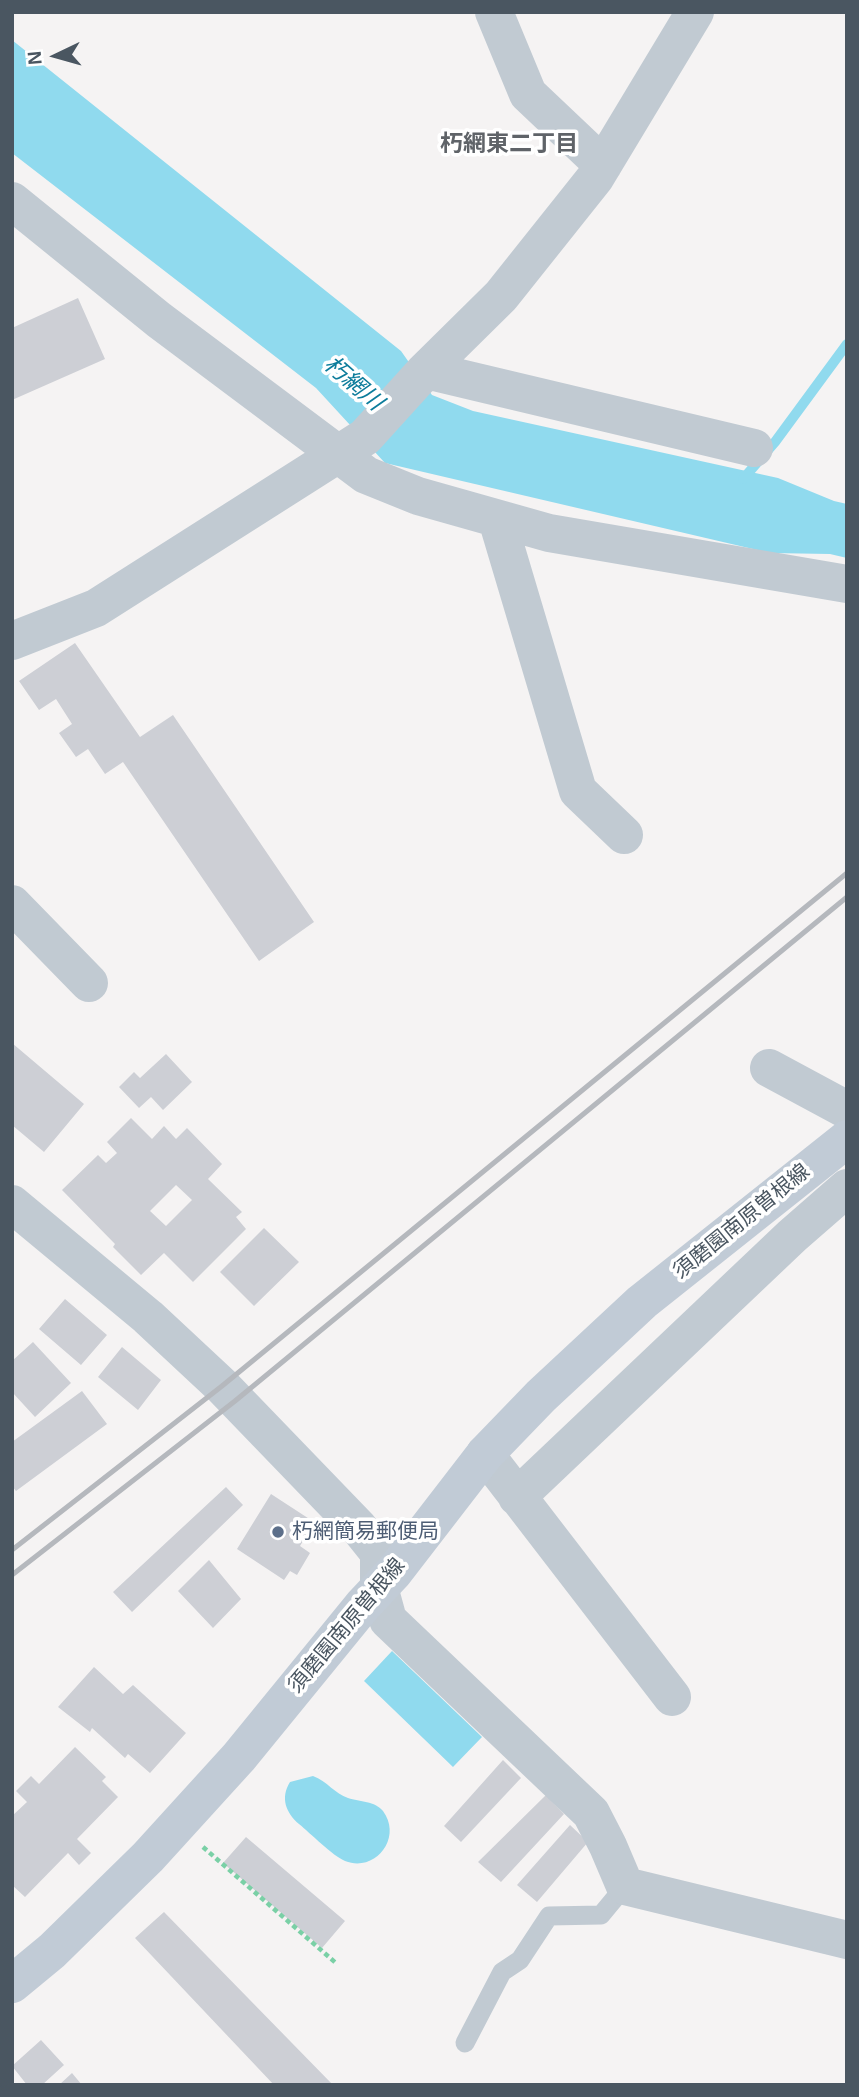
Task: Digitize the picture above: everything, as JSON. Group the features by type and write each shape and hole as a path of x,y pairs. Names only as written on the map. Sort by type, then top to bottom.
{"main road":[{"name":"須磨園南原曽根線","path":"12,1984 52,1951 157,1847 239,1757 394,1572 485,1454 541,1396 642,1302 847,1139"}],"street":[{"path":"494,12 528,94 603,165"},
{"path":"12,641 96,608 352,446 501,296 595,178 695,12"},
{"path":"12,201 159,320 352,446 366,475 418,496 549,533 847,584"},
{"path":"425,371 754,448"},
{"path":"497,519 578,791 624,835"},
{"path":"12,904 89,983"},
{"path":"769,1068 847,1110"},
{"path":"517,1497 792,1236 847,1188"},
{"path":"12,1204 148,1317 222,1386 359,1528 379,1553 379,1587 388,1620 591,1813 625,1886 847,1940"},
{"path":"485,1454 671,1697"}],"lane":[{"path":"465,2043 502,1972 520,1960 549,1916 601,1915 625,1886"}],"path":[{"path":"201,1846 337,1964"}],"water":[{"name":"朽網川","path":"12,40 401,351 432,395 473,411 778,478 847,504 847,558 830,554 770,553 385,463 316,388 12,153"},
{"path":"392,1651 482,1737 453,1767 364,1681"},
{"path":"313,1776 343,1796 372,1804 383,1811 390,1832 383,1851 375,1858 356,1863 345,1861 291,1815 285,1799 290,1782"}],"building":[{"path":"78,298 105,359 12,400 12,328"},
{"path":"75,643 140,737 173,715 314,922 259,961 123,762 105,774 88,749 76,757 59,733 72,724 56,699 39,710 19,681"},
{"path":"12,1043 84,1104 44,1152 12,1125"},
{"path":"166,1054 192,1082 163,1110 151,1097 139,1108 119,1087 134,1072 140,1078"},
{"path":"131,1118 152,1139 164,1126 176,1139 187,1128 222,1164 208,1179 242,1212 236,1217 246,1229 193,1282 164,1253 141,1275 62,1190 98,1155 106,1163 117,1153 107,1142","holes":["176,1185 192,1200 166,1226 150,1211"]},
{"path":"264,1228 299,1262 254,1306 220,1272"},
{"path":"65,1299 107,1335 81,1365 39,1329"},
{"path":"33,1342 71,1383 35,1417 12,1392 12,1361"},
{"path":"122,1347 161,1380 138,1410 98,1377"},
{"path":"82,1391 107,1424 16,1491 12,1486 12,1442"},
{"path":"226,1487 243,1505 132,1612 113,1592"},
{"name":"朽網簡易郵便局","path":"271,1494 314,1522 300,1546 310,1553 297,1575 290,1571 284,1580 237,1549"},
{"path":"209,1560 241,1599 213,1628 178,1591"},
{"path":"94,1667 123,1694 133,1685 186,1733 150,1773 128,1754 125,1758 92,1728 90,1732 58,1707"},
{"path":"75,1747 106,1777 102,1781 118,1797 77,1839 91,1853 79,1865 68,1853 25,1897 12,1885 12,1816 27,1802 16,1791 31,1776 39,1784"},
{"path":"503,1760 521,1778 461,1842 444,1826"},
{"path":"546,1795 564,1814 501,1882 478,1862"},
{"path":"570,1825 588,1842 537,1902 517,1885"},
{"path":"246,1837 345,1921 322,1948 223,1863"},
{"path":"164,1912 333,2085 274,2085 135,1938"},
{"path":"41,2040 64,2065 42,2085 27,2085 12,2066"},
{"path":"72,2073 82,2085 59,2085"}],"waterway":[{"path":"743,479 775,442 847,344"}],"railway":[{"path":"12,1550 222,1386 847,873"},
{"path":"12,1575 235,1401 847,897"}],"place":[{"name":"朽網簡易郵便局","path":"278,1532"}],"district":[{"name":"朽網東二丁目","path":"509,145"}]}
